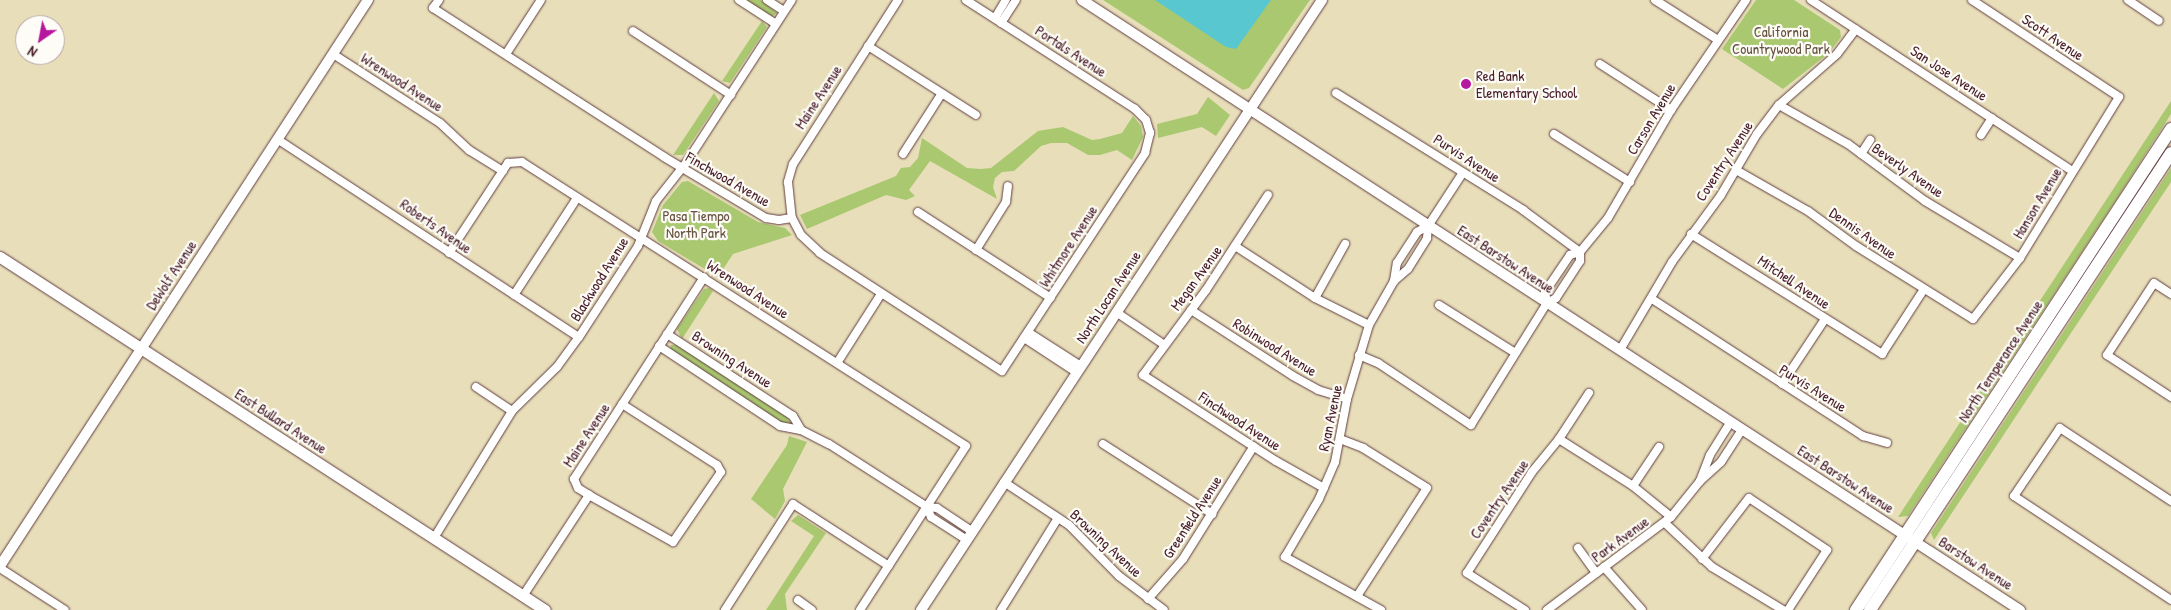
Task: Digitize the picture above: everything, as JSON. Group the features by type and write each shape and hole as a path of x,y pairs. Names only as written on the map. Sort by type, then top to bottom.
{"main road":[{"name":"North Temperance Avenue","path":"1870,610 1910,538 2171,129"},
{"name":"North Temperance Avenue","path":"1856,610 1910,538 2171,153"},
{"name":"East Bullard Avenue","path":"0,256 545,610"}],"street":[{"name":"DeWolf Avenue","path":"0,567 368,0"},
{"name":"Finchwood Avenue","path":"439,0 433,8 682,168 766,218 778,220 792,218"},
{"path":"506,54 542,0"},
{"path":"740,0 776,24"},
{"path":"767,0 784,11"},
{"name":"Blackwood Avenue","path":"434,538 512,411 558,367 579,337 640,240 656,201 682,168 792,0"},
{"name":"Maine Avenue","path":"792,218 788,182 793,164 898,0"},
{"name":"Portals Avenue","path":"966,0 1135,109 1146,120 1150,133"},
{"path":"998,21 1006,0"},
{"path":"998,21 1016,0"},
{"name":"East Barstow Avenue","path":"1082,0 1910,538"},
{"name":"North Locan Avenue","path":"921,610 1322,0"},
{"path":"1655,0 1718,40"},
{"name":"Carson Avenue","path":"1547,303 1545,292 1570,255 1580,252 1608,218 1671,110 1746,0"},
{"name":"San Jose Avenue","path":"1811,0 2072,171"},
{"name":"Scott Avenue","path":"1972,0 2119,97"},
{"path":"2128,0 2159,21"},
{"name":"Coventry Avenue","path":"1620,350 1691,234 1721,195 1756,134 1780,105 1837,54 1856,29"},
{"path":"633,31 731,95"},
{"path":"868,46 976,115"},
{"name":"Wrenwood Avenue","path":"333,54 440,123 469,150 503,171 512,161 522,162 640,240 704,277 966,446 927,507"},
{"path":"1600,64 1671,110"},
{"path":"903,154 942,93"},
{"name":"Purvis Avenue","path":"1336,93 1423,146 1462,174 1523,210 1580,252"},
{"name":"Hanson Avenue","path":"1973,319 2020,258 2119,97"},
{"name":"Beverly Avenue","path":"1780,105 1861,154 1925,201 2020,258"},
{"path":"1981,135 1992,118"},
{"name":"Whitmore Avenue","path":"881,294 1002,371 1145,153 1150,133"},
{"path":"1554,134 1630,182"},
{"name":"Roberts Avenue","path":"277,139 579,337"},
{"path":"1861,154 1870,140"},
{"name":"Dennis Avenue","path":"1736,170 1808,211 1856,246 1973,319"},
{"path":"449,253 503,171"},
{"path":"1428,226 1462,174"},
{"path":"976,250 1006,202 1008,186"},
{"name":"Megan Avenue","path":"1143,375 1163,344 1191,310 1268,195"},
{"path":"514,295 577,198"},
{"path":"918,212 1051,298"},
{"path":"792,218 801,235 820,253 881,294 836,363"},
{"name":"Ryan Avenue","path":"1394,281 1398,263 1418,232 1428,226"},
{"name":"Ryan Avenue","path":"1357,596 1285,557 1324,488 1340,439 1348,398 1369,325 1394,281 1413,261 1427,238 1428,226"},
{"name":"Mitchell Avenue","path":"1691,234 1762,275 1825,319 1882,354 1924,289"},
{"path":"1315,298 1345,244"},
{"path":"1235,246 1315,298 1369,325"},
{"name":"Carson Avenue","path":"1359,355 1378,363 1471,425 1514,352 1547,303 1556,298 1580,261 1580,252"},
{"name":"Maine Avenue","path":"589,495 574,482 704,277"},
{"path":"2171,294 2154,283 2107,355 2171,397"},
{"name":"Purvis Avenue","path":"1652,300 1863,436 1887,442"},
{"path":"1439,305 1514,352"},
{"name":"Robinwood Avenue","path":"1191,310 1293,376 1318,390 1348,398"},
{"path":"1116,312 1163,344"},
{"path":"1782,384 1825,319"},
{"name":"Browning Avenue","path":"667,334 794,416 801,430"},
{"path":"1026,335 1079,369"},
{"name":"Browning Avenue","path":"659,346 780,426 801,430 829,444 927,507 937,508 970,536"},
{"name":"Finchwood Avenue","path":"1143,375 1324,488"},
{"path":"476,387 512,411"},
{"name":"Coventry Avenue","path":"1525,610 1467,573 1532,472 1559,439 1589,393"},
{"path":"523,596 589,495 673,542 721,472 717,466 622,404"},
{"name":"Park Avenue","path":"1700,481 1710,455 1730,422"},
{"path":"2171,501 2060,428 2014,496 2171,600"},
{"name":"Park Avenue","path":"1547,610 1668,520 1700,481 1721,462 1742,430"},
{"path":"1340,439 1363,448 1427,488 1357,596 1381,610"},
{"path":"1559,439 1633,486 1668,520 1702,559 1783,610"},
{"path":"1104,444 1212,514"},
{"name":"Greenfield Avenue","path":"1148,598 1179,564 1254,446"},
{"path":"1633,486 1659,447"},
{"name":"Browning Avenue","path":"1004,482 1058,518 1119,576 1164,610"},
{"path":"1702,559 1749,498 1827,550 1788,610"},
{"path":"725,610 793,504 889,566"},
{"path":"860,610 927,507"},
{"path":"1001,610 1058,518"},
{"name":"Barstow Avenue","path":"1910,538 2020,610"},
{"path":"1578,548 1596,573"},
{"path":"0,567 65,610"},
{"path":"1604,567 1642,610"},
{"path":"798,600 812,610"}],"green space":[{"path":"745,0 761,0 777,13 771,17"},
{"path":"1103,0 1310,0 1249,88 1243,90"},
{"name":"California Countrywood Park","path":"1756,0 1794,0 1840,30 1841,37 1829,53 1783,89 1722,49"},
{"path":"762,21 767,27 730,83 722,81"},
{"path":"714,93 719,101 683,155 673,155"},
{"path":"1208,97 1230,115 1216,136 1202,127 1158,138 1157,124 1197,114"},
{"path":"2171,101 2171,114 2118,197 1908,516 1898,517"},
{"path":"1133,116 1141,126 1143,137 1132,160 1117,150 1100,155 1088,155 1067,143 1051,143 1041,146 1014,171 1002,172 995,178 993,187 997,199 930,161 909,190 915,196 906,200 886,195 807,229 800,215 896,176 901,168 910,167 918,158 922,138 967,168 991,168 1038,131 1063,127 1092,140 1100,139 1122,133"},
{"path":"2171,168 2171,182 1934,540 1931,533"},
{"name":"Pasa Tiempo North Park","path":"688,181 758,222 785,228 792,235 733,254 718,277 658,241 652,232 663,205 682,182"},
{"path":"709,288 713,291 682,339 677,329 704,289"},
{"path":"671,345 676,345 784,414 794,426 779,422 670,349"},
{"path":"789,436 807,442 783,489 785,501 775,519 751,499 787,445"},
{"path":"798,515 826,533 785,594 787,610 766,610 814,536 791,521"}],"water":[{"path":"1155,0 1271,0 1236,49 1226,47"}],"place":[{"name":"Red Bank Elementary School","path":"1466,84"}]}
